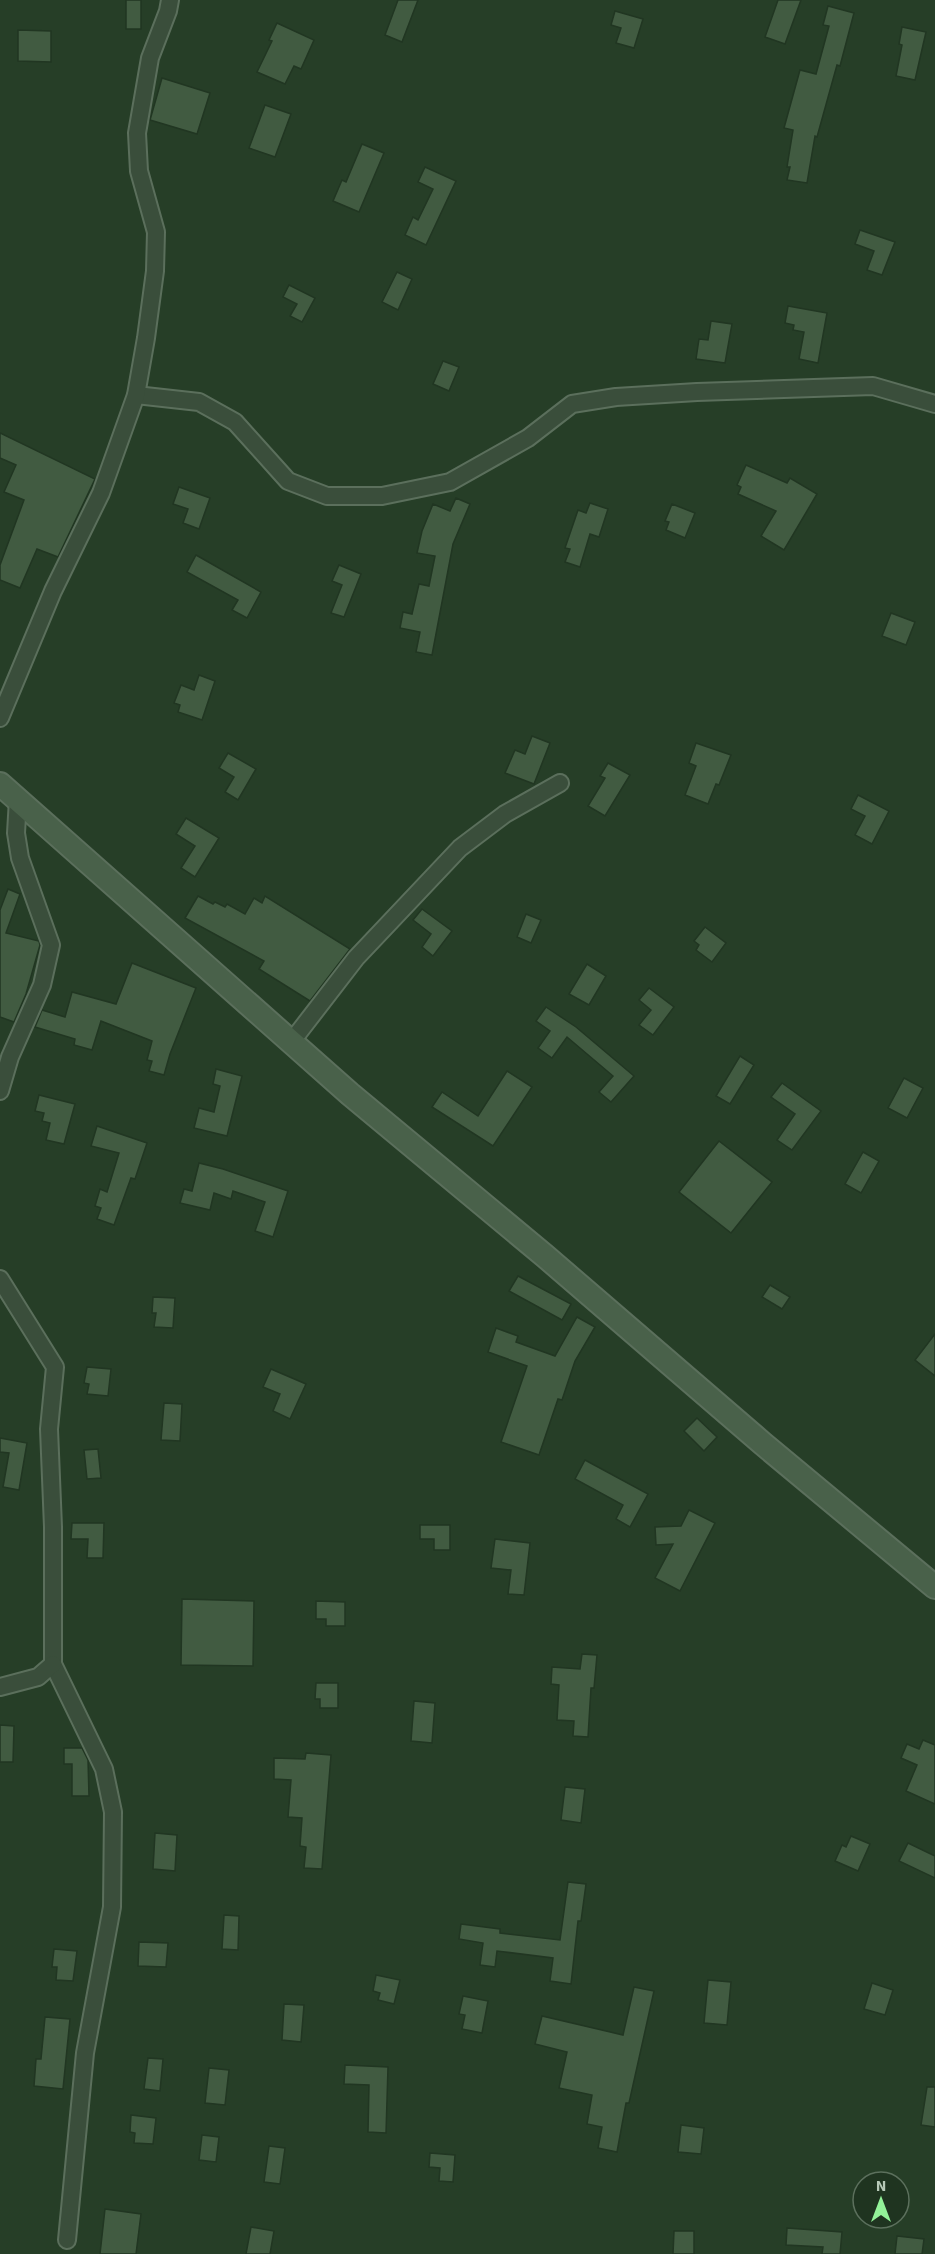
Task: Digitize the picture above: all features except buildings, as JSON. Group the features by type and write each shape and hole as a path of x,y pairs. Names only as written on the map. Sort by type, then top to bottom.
{"street":[{"path":"0,718 53,591 101,493 136,395 155,271 156,232 139,171 137,133 150,58 170,0"},
{"path":"136,395 199,402 235,422 288,481 327,496 382,496 450,482 528,438 572,404 616,397 873,386 935,404"},
{"path":"292,1041 356,958 460,848 505,814 560,783"},
{"path":"0,784 350,1094 537,1249 762,1443 935,1587"},
{"path":"0,1091 10,1057 42,985 51,945 20,858 16,833 18,799"},
{"path":"0,1280 55,1367 50,1429 53,1664 104,1768 113,1812 112,1907 85,2053 67,2240"},
{"path":"0,1687 38,1677 53,1664"}]}
